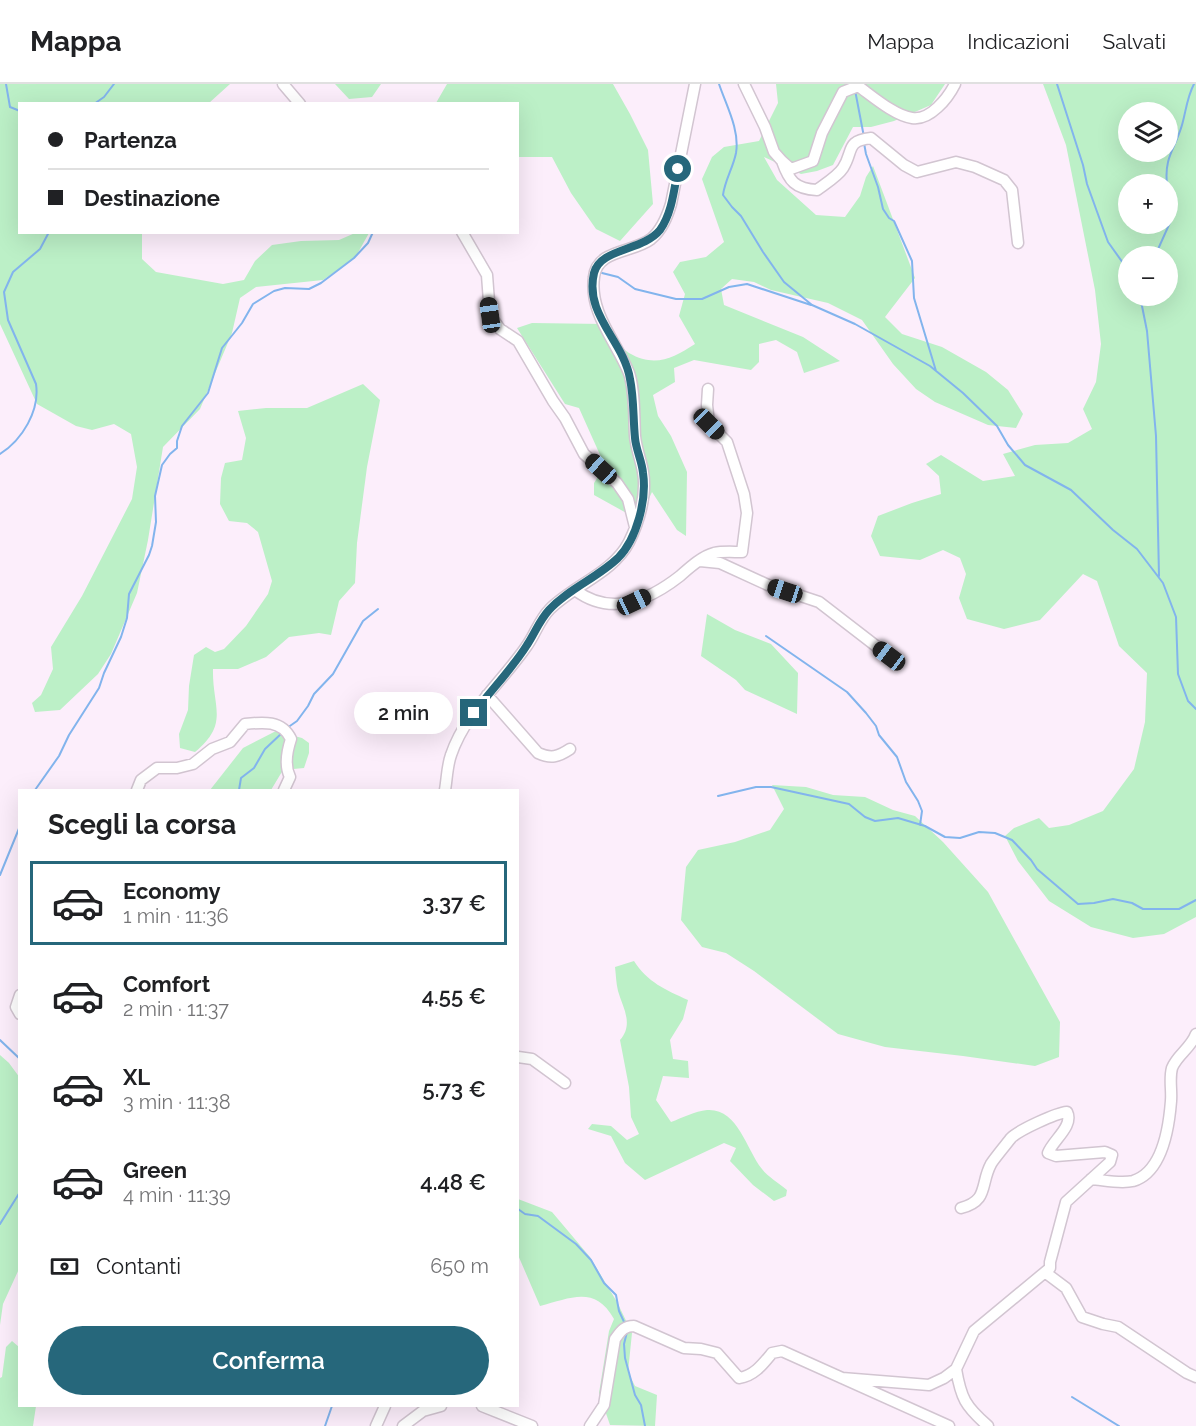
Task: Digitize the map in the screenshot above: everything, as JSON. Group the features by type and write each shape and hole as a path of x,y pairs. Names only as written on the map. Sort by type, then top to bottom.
{"street":[{"path":"283,84 298,102"},
{"path":"445,789 450,756 461,731 527,646 539,622 550,608 619,556 629,542 635,527 644,494 644,474 635,440 630,376 597,311 593,295 593,279 595,270 604,258 650,240 666,219 695,84"},
{"path":"744,84 774,152 791,169 813,161 822,133 843,92 858,86 894,111 913,118 929,114 950,95 955,84"},
{"path":"782,161 789,180 804,190 817,190 843,168 851,146 861,139 871,138 904,165 917,172 956,162 975,167 1004,180 1012,190 1018,243"},
{"path":"463,234 487,275 490,315 500,329 518,341 585,454 617,483 628,499 635,527"},
{"path":"575,590 588,599 608,604 634,602 664,588 699,561 712,554 742,552 747,513 744,494 727,442 709,424 708,389"},
{"path":"699,561 720,563 768,585 819,602 889,656"},
{"path":"487,695 538,753 553,757 560,756 570,749"},
{"path":"137,789 141,780 157,768 177,768 193,764 212,749 230,742 245,724 267,722 279,726 287,732 291,739 286,754 290,777 284,789"},
{"path":"1091,1179 1134,1180 1146,1174 1156,1163 1166,1134 1172,1100 1173,1066 1193,1043 1196,1034"},
{"path":"519,1057 531,1059 566,1083"},
{"path":"842,1378 928,1385 944,1378 956,1369 974,1331 1050,1268 1066,1202 1110,1162 1112,1155 1106,1152 1056,1156 1048,1153 1068,1124 1067,1112 1058,1113 1012,1138 991,1163 979,1200 961,1208"},
{"path":"1046,1273 1066,1288 1082,1317 1118,1327 1196,1377"},
{"path":"590,1426 604,1405 615,1339 621,1329 628,1326 634,1326 684,1348 717,1353 739,1378 762,1367 772,1353 782,1351 949,1426"},
{"path":"956,1369 960,1392 971,1411 988,1426"},
{"path":"376,1426 385,1407"},
{"path":"403,1426 423,1411 437,1407"},
{"path":"484,1407 532,1426"}],"green space":[{"path":"0,84 230,84 210,102 18,102 18,234 142,234 142,259 156,272 223,284 244,280 255,261 272,245 301,241 339,240 353,234 368,234 355,258 323,280 256,287 240,298 232,333 200,409 163,447 137,593 111,654 98,674 60,710 35,712 32,703 41,695 53,669 51,647 82,596 132,499 137,467 131,434 114,424 92,430 76,426 37,404 0,324"},
{"path":"335,84 381,84 372,97 349,99"},
{"path":"447,84 613,84 648,150 653,204 620,241 596,229 571,193 552,157 519,157 519,102 437,102"},
{"path":"776,84 945,84 931,105 894,121 871,127 853,127 833,165 801,174 764,157 777,180 816,215 845,217 860,196 866,177 873,166 915,278 885,317 902,334 942,347 986,372 1008,390 1023,414 1016,428 988,425 935,402 916,389 893,364 862,320 828,303 771,290 754,282 732,279 721,289 724,305 803,337 840,361 804,373 797,352 776,340 759,344 759,362 751,370 694,360 674,368 675,382 653,395 658,416 671,436 687,472 686,536 677,530 652,492 639,520 594,495 594,483 605,466 579,408 565,404 517,328 532,323 604,324 629,353 647,360 671,357 695,344 679,316 685,294 673,272 680,262 706,257 724,242 702,179 712,157 724,147 759,141 778,103"},
{"path":"1043,84 1196,84 1196,917 1164,934 1133,938 1091,927 1049,901 1018,861 1005,836 1014,828 1039,818 1049,828 1069,825 1103,811 1134,769 1145,722 1147,673 1119,646 1097,581 1083,574 1040,620 1004,629 967,619 959,598 966,574 960,558 943,550 920,560 880,556 871,536 878,516 941,494 939,476 926,464 941,455 983,481 1015,476 1003,454 1035,445 1068,443 1092,429 1083,409 1096,382 1101,344 1095,290 1066,145"},
{"path":"363,384 380,400 367,467 357,543 355,583 339,601 331,635 319,633 289,637 266,657 238,669 213,669 216,723 206,742 195,752 180,748 179,734 188,710 194,655 206,647 215,652 224,649 246,626 268,594 272,581 258,532 247,523 229,521 220,504 221,478 225,463 242,460 246,438 238,411 307,408"},
{"path":"707,614 735,630 771,644 798,673 797,714 745,690 736,680 701,656"},
{"path":"276,731 302,738 309,743 309,753 304,768 283,770 272,789 211,789 243,748"},
{"path":"772,785 806,787 833,795 865,797 893,810 915,816 943,842 988,892 1060,1022 1059,1057 1035,1066 885,1047 838,1034 754,971 726,953 702,947 681,920 686,867 698,850 735,842 770,830 784,809"},
{"path":"634,961 651,980 688,1000 683,1019 670,1040 673,1059 688,1061 689,1078 663,1076 656,1100 671,1122 707,1110 718,1111 726,1116 740,1131 762,1169 787,1190 786,1196 774,1201 753,1185 730,1161 736,1148 724,1143 645,1180 625,1163 611,1136 588,1129 592,1124 611,1126 627,1140 639,1134 631,1117 629,1087 620,1040 627,1022 617,988 615,967"},
{"path":"0,1055 18,1075 18,1271 3,1304 0,1325"},
{"path":"519,1199 552,1212 590,1257 617,1302 632,1333 628,1372 635,1386 657,1395 655,1426 610,1425 599,1393 609,1331 614,1319 607,1308 590,1298 582,1297 540,1306 519,1257"},
{"path":"12,1341 18,1346 18,1407 36,1407 33,1426 0,1426 0,1378 6,1347"}],"waterway":[{"path":"6,84 10,107 18,110"},
{"path":"97,102 114,84"},
{"path":"719,84 729,109 737,144 723,195 741,216 784,282 812,305 855,324 930,366 963,393 997,426 1008,445 1025,465 1071,490 1113,530 1137,549 1163,583 1176,617 1178,674 1188,701 1196,709"},
{"path":"1057,84 1087,184 1108,242 1118,256"},
{"path":"1166,174 1194,84"},
{"path":"855,90 864,137"},
{"path":"864,143 883,209 894,221 912,261 914,298 936,371"},
{"path":"0,454 15,441 28,424 37,394 36,384 8,320 4,292 13,272 40,249 48,234"},
{"path":"36,789 59,756 69,735 99,688 121,637 127,618 129,594 152,546 156,522 155,496 162,465 177,448 182,426 208,393 222,348 242,323 253,304 274,291 285,288 309,289 321,283 354,258 368,243 372,234"},
{"path":"1159,246 1165,234"},
{"path":"602,273 618,277 635,289 676,299 702,299 729,287 747,284 811,305"},
{"path":"1142,306 1147,331 1156,436 1159,576"},
{"path":"287,728 297,721 314,694 333,674 363,621 378,609"},
{"path":"766,636 847,692 866,713 876,726 879,735 897,757 906,782 922,811 920,825"},
{"path":"239,789 241,778 254,768 265,749 283,732"},
{"path":"718,796 756,787 771,787 849,804 865,817 875,821 898,818 925,826 945,837 960,838 979,832 995,833 1012,840 1037,869 1078,904 1113,899 1132,903 1143,909 1179,909 1196,900"},
{"path":"0,875 18,831"},
{"path":"0,1040 18,1057"},
{"path":"0,1224 18,1195"},
{"path":"519,1210 525,1214 538,1216 576,1244 591,1260 604,1283 616,1295 619,1311 625,1324"},
{"path":"627,1332 624,1344 625,1358 635,1395 641,1405 645,1426"},
{"path":"1072,1397 1119,1426"},
{"path":"325,1426 332,1407"}],"route":[{"path":"474,713 527,646 539,622 550,608 604,570 619,556 629,542 635,527 644,494 644,474 635,440 630,376 597,311 593,295 593,279 595,270 604,258 638,246 650,240 659,231 671,204 678,169"}]}
